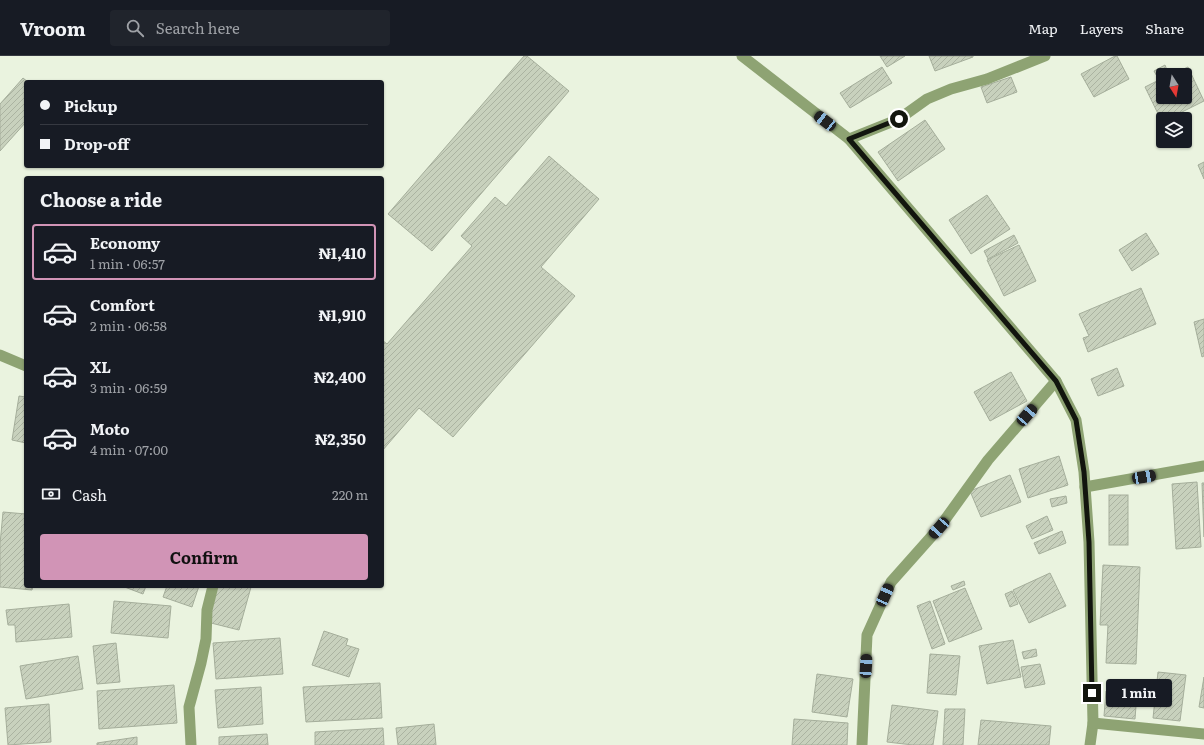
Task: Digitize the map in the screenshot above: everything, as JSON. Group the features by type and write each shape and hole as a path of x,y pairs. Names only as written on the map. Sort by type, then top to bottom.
{"street":[{"path":"742,56 849,139 1056,381 1076,420 1085,487 1089,542 1093,723 1090,745"},
{"path":"849,139 899,119 927,99 951,89 987,79 1045,56"},
{"path":"0,355 24,365"},
{"path":"862,745 867,635 891,582 939,528 988,460 1056,381"},
{"path":"1085,487 1204,466"},
{"path":"191,745 189,707 206,639 207,610 212,588"},
{"path":"1093,723 1204,734"}],"building":[{"path":"524,56 527,56 569,91 432,251 388,214"},
{"path":"880,56 905,56 887,67"},
{"path":"929,56 973,56 973,57 935,71"},
{"path":"1117,56 1129,79 1094,97 1081,74"},
{"path":"1165,65 1166,68 1160,68"},
{"path":"882,67 892,83 850,108 840,93"},
{"path":"1192,76 1204,101 1182,112 1157,112 1145,87 1156,82 1156,104 1192,104"},
{"path":"1011,77 1017,92 987,103 981,87"},
{"path":"23,78 26,80 24,80 24,124 0,151 0,104"},
{"path":"925,120 945,149 898,181 878,152"},
{"path":"549,156 599,199 541,267 575,296 453,437 419,408 384,449 384,342 387,344 472,246 461,236 495,197 506,206"},
{"path":"1204,162 1204,179 1198,165"},
{"path":"987,195 1010,229 971,254 949,220"},
{"path":"1146,233 1159,254 1132,271 1119,250"},
{"path":"1014,235 1018,243 988,259 984,251"},
{"path":"1019,245 1036,281 1004,296 987,260"},
{"path":"1141,288 1156,324 1088,352 1083,338 1089,336 1079,314"},
{"path":"1204,319 1204,356 1202,357 1194,322"},
{"path":"1117,368 1124,386 1098,396 1091,379"},
{"path":"1011,372 1027,401 990,421 974,392"},
{"path":"19,396 24,397 24,443 12,440"},
{"path":"1059,456 1068,485 1028,498 1019,469"},
{"path":"1010,475 1021,502 981,517 970,491"},
{"path":"1197,482 1201,547 1176,549 1172,484"},
{"path":"1202,483 1204,483 1204,537"},
{"path":"1109,495 1128,495 1128,545 1109,545"},
{"path":"1066,496 1067,503 1052,507 1050,499"},
{"path":"3,512 24,514 24,588 32,588 32,590 0,587 0,544"},
{"path":"1047,516 1053,530 1032,539 1026,526"},
{"path":"1062,531 1066,543 1039,554 1034,543"},
{"path":"1103,565 1140,567 1136,664 1106,663 1108,625 1100,625"},
{"path":"1050,573 1066,606 1029,623 1013,590"},
{"path":"964,581 965,585 953,590 951,586"},
{"path":"127,588 145,588 143,594"},
{"path":"166,588 198,588 192,607 163,597"},
{"path":"216,588 251,588 239,630 207,622"},
{"path":"965,588 982,629 949,642 933,601"},
{"path":"1012,591 1018,604 1010,607 1005,594"},
{"path":"114,601 171,606 168,638 111,633"},
{"path":"930,601 945,644 932,649 917,606"},
{"path":"69,604 72,637 16,642 15,625 8,625 6,610"},
{"path":"324,631 348,639 346,645 359,649 349,677 312,665"},
{"path":"280,638 283,674 216,679 213,643"},
{"path":"1013,640 1021,677 987,684 979,646"},
{"path":"116,643 120,682 97,684 93,646"},
{"path":"1036,649 1037,656 1024,659 1022,652"},
{"path":"930,654 960,656 956,695 927,693"},
{"path":"78,656 83,689 26,699 20,666"},
{"path":"1040,664 1045,684 1025,688 1021,667"},
{"path":"1158,672 1186,675 1180,721 1153,718"},
{"path":"817,674 853,679 847,717 812,712"},
{"path":"1204,677 1204,708 1199,707"},
{"path":"380,683 382,718 306,722 303,687"},
{"path":"174,685 177,723 99,729 97,691"},
{"path":"261,687 263,724 218,728 215,690"},
{"path":"1106,691 1137,693 1135,719 1104,716"},
{"path":"49,704 51,742 8,745 5,708"},
{"path":"892,705 938,711 933,745 913,745 887,742"},
{"path":"945,709 965,709 963,745 943,745"},
{"path":"794,719 848,723 847,745 792,745"},
{"path":"981,720 1051,726 1049,745 978,745"},
{"path":"434,724 436,745 398,745 396,728"},
{"path":"383,728 384,745 315,745 315,732"},
{"path":"267,734 268,745 219,745 219,737"},
{"path":"137,737 137,745 97,745 97,743"}],"route":[{"path":"899,119 849,139 1056,381 1076,420 1084,472 1089,542 1092,693"}]}
